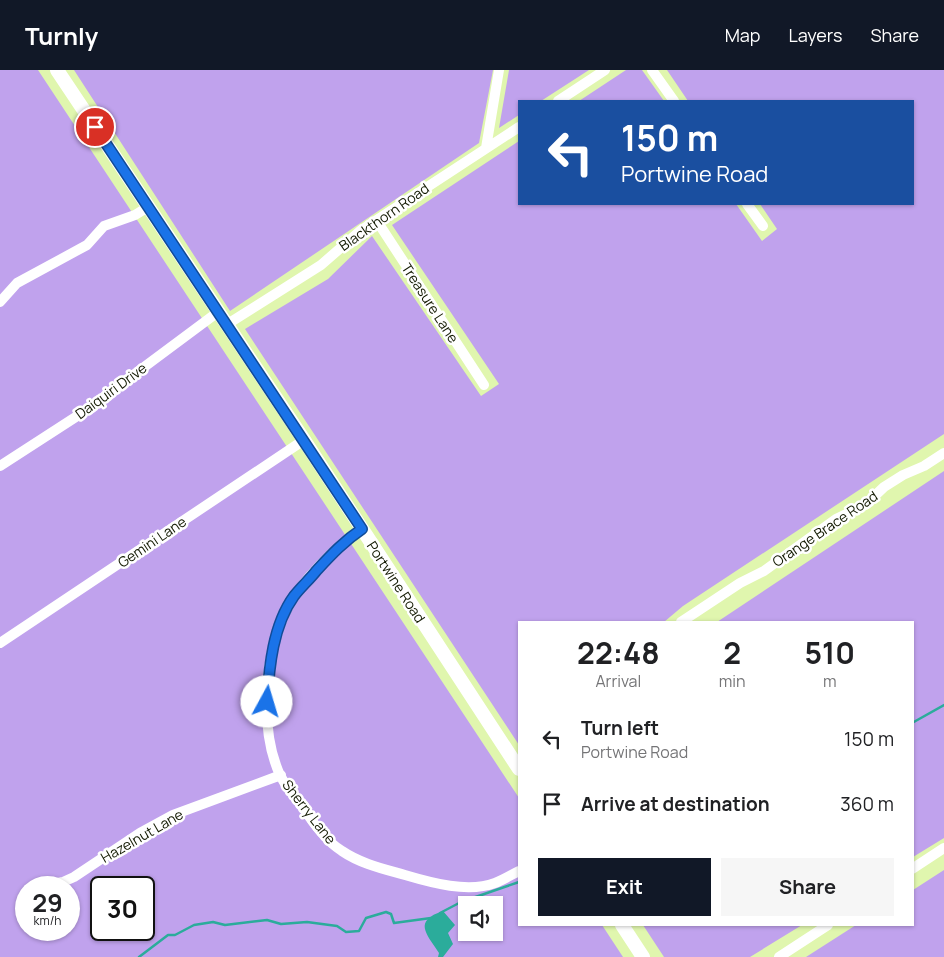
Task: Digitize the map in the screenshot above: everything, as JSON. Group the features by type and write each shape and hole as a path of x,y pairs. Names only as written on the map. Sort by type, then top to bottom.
{"street":[{"name":"Portwine Road","path":"57,70 304,440 518,767"},
{"path":"486,148 499,70"},
{"path":"560,100 605,70"},
{"path":"652,70 673,100"},
{"name":"Blackthorn Road","path":"226,325 321,265 345,242 518,128"},
{"path":"748,205 763,226"},
{"path":"0,302 17,283 87,246 104,226 135,215 148,207"},
{"name":"Treasure Lane","path":"377,221 484,385"},
{"name":"Daiquiri Drive","path":"0,466 84,411 218,312"},
{"name":"Gemini Lane","path":"0,643 304,440"},
{"name":"Orange Brace Road","path":"683,621 740,583 764,571 836,519 865,505 884,487 944,453"},
{"name":"Sherry Lane","path":"362,529 346,539 294,597 275,638 266,717 267,731 281,775 300,805 331,843 355,859 414,878 462,886 480,886 494,883 518,871"},
{"name":"Hazelnut Lane","path":"76,876 140,834 173,816 281,775"},
{"path":"914,868 944,848"},
{"path":"623,926 643,957"},
{"path":"779,957 826,926"}],"shaded area":[{"path":"0,70 38,70 518,796 518,926 603,926 623,957 0,957"},
{"path":"74,70 493,70 479,143 230,311"},
{"path":"509,70 589,70 543,100 518,100 518,116 499,128"},
{"path":"626,70 642,70 663,100 581,100"},
{"path":"667,70 944,70 944,434 683,606 665,621 518,621 518,743 245,329 328,279 372,236 481,396 499,384 392,225 518,142 518,205 737,205 762,241 777,229 761,205 914,205 914,100 687,100"},
{"path":"944,471 944,838 914,856 914,621 719,621"},
{"path":"944,870 944,957 806,957 854,926 914,926 914,889"},
{"path":"644,926 800,926 750,957 664,957"}],"water":[{"path":"443,911 455,925 448,933 453,944 443,957 438,957 439,953 427,934 425,923 434,915"}],"waterway":[{"path":"914,722 944,705"},
{"path":"440,913 461,902 518,882"},
{"path":"139,957 168,935 175,935 194,925 213,922 225,925 267,920 281,924 307,922 337,926 346,932 359,931 366,918 386,912 391,914 394,923 431,918"}],"route":[{"path":"95,127 362,529 346,539 330,556 294,597 286,610 275,638 267,702"}]}
